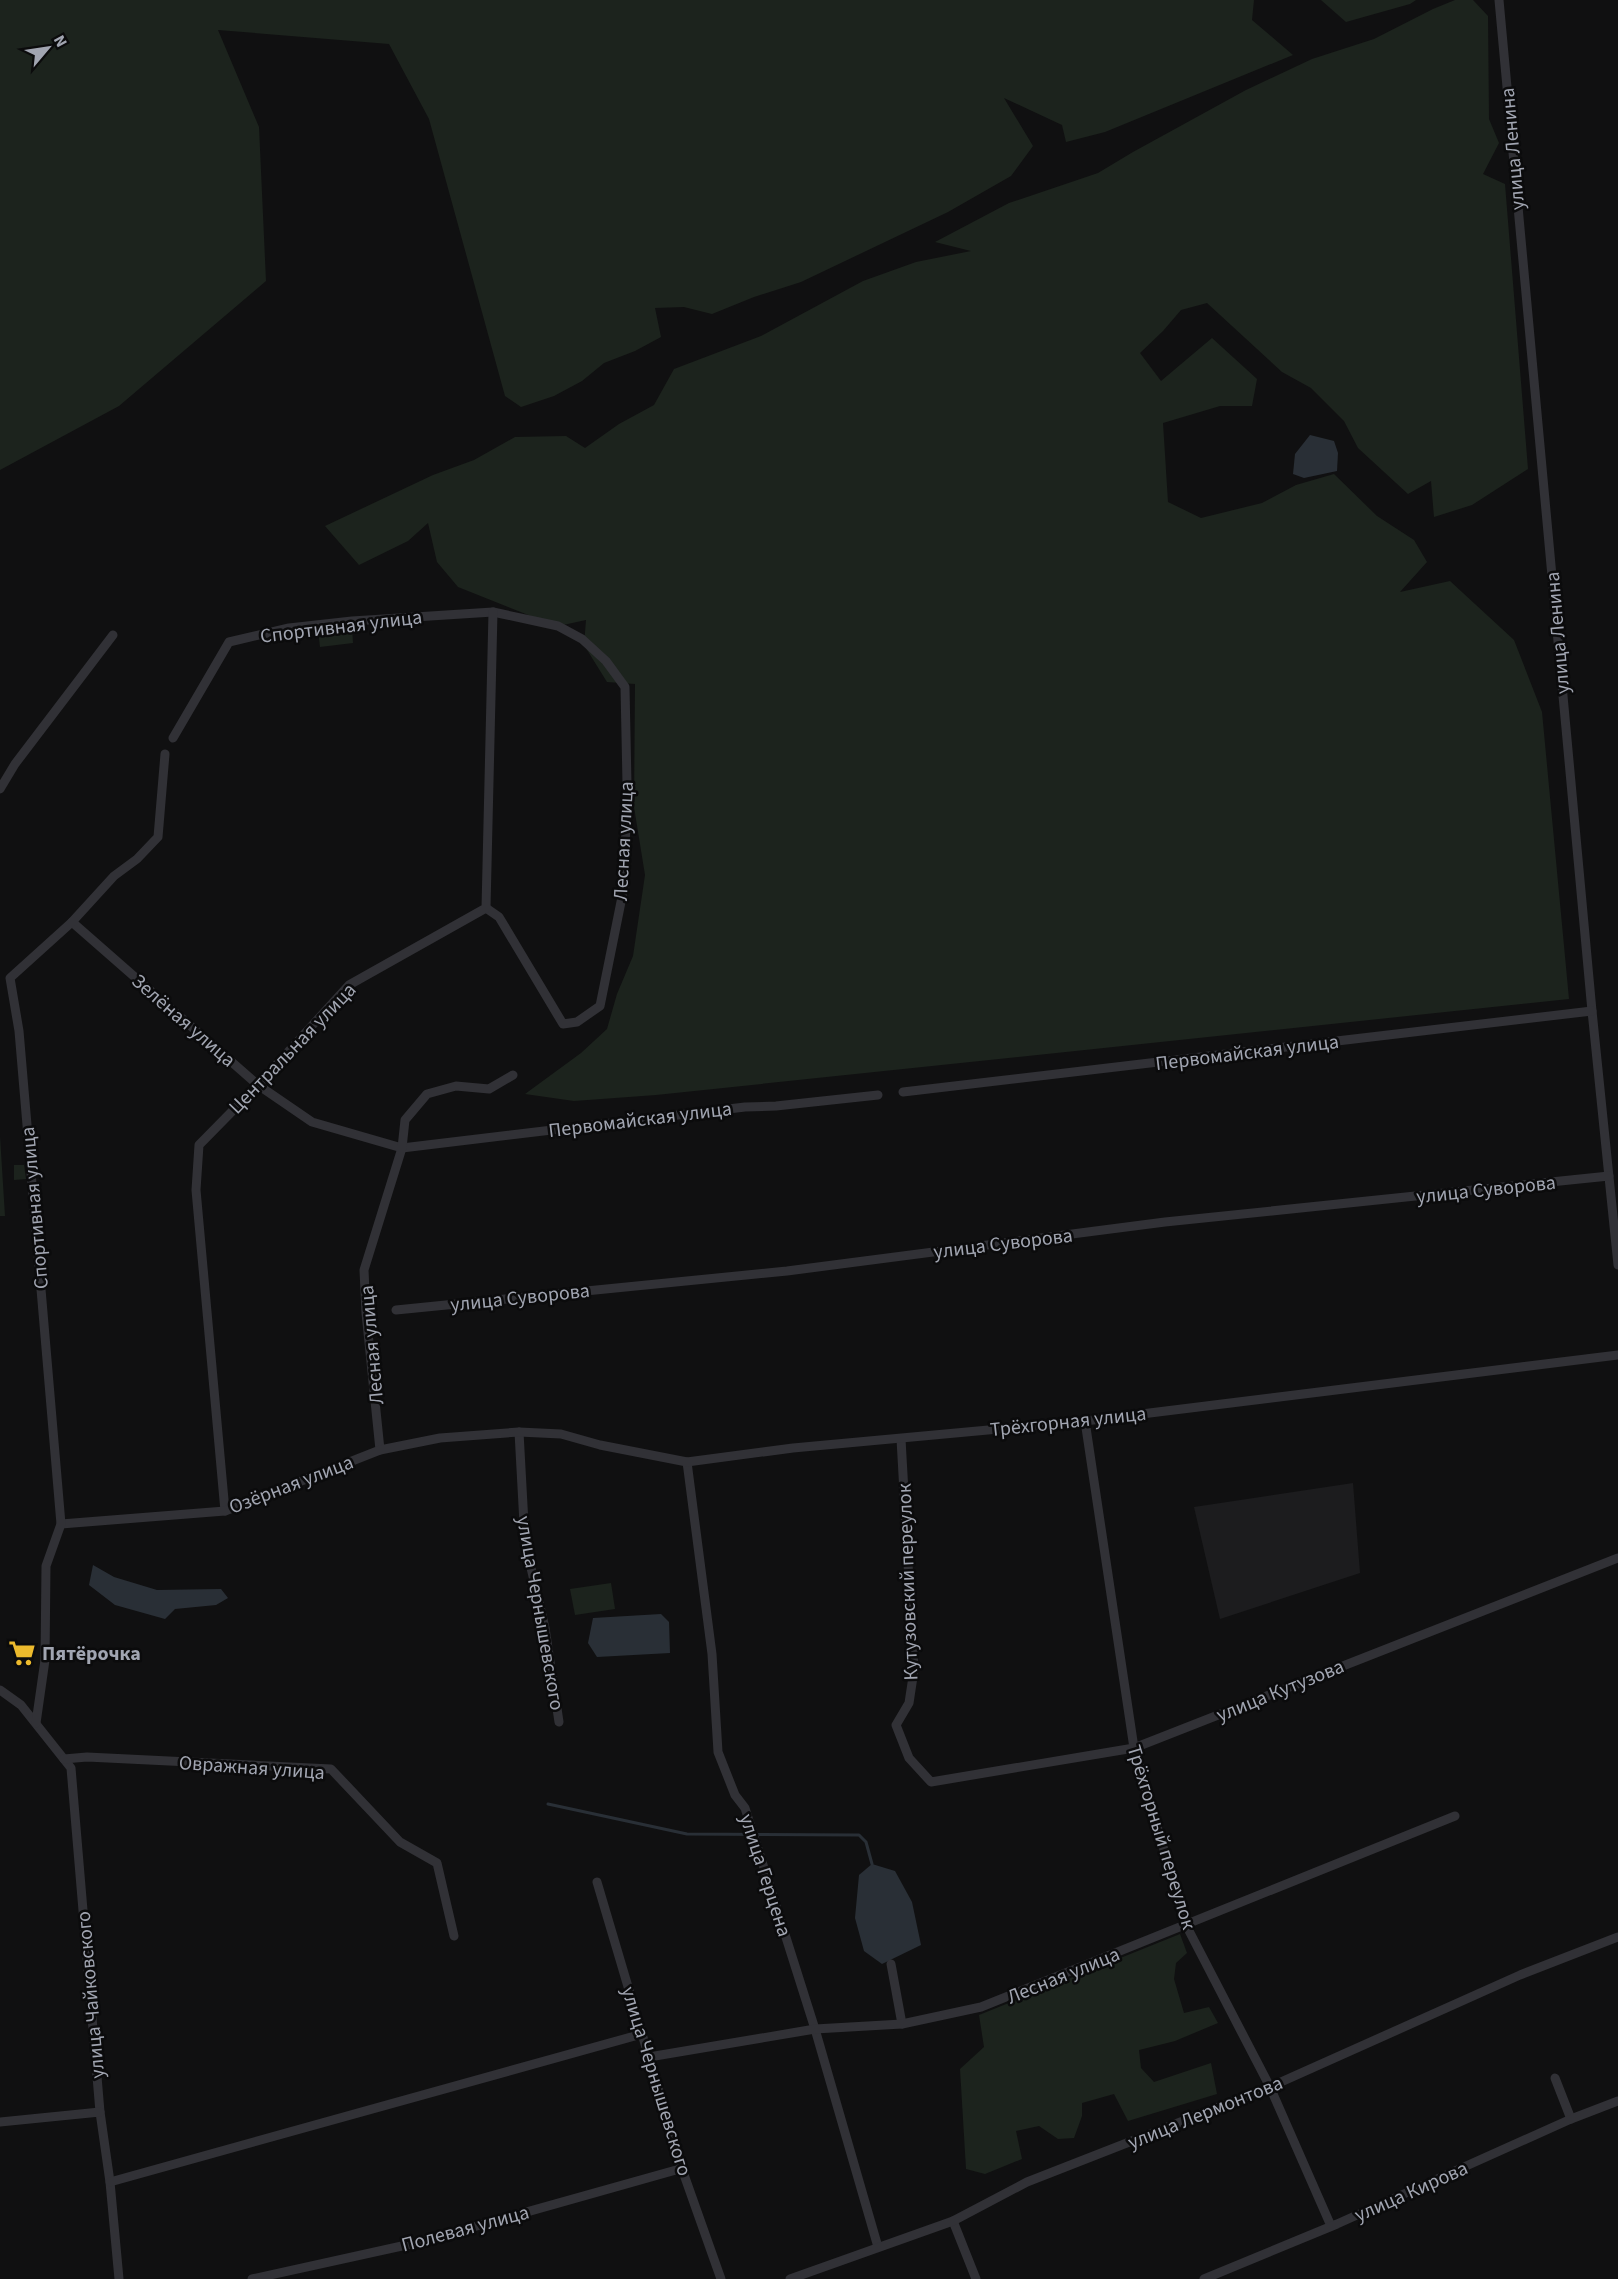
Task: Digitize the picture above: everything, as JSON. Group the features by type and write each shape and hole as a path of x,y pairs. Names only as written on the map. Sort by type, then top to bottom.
{"street":[{"name":"улица Ленина","path":"1499,0 1592,1011 1618,1265"},
{"name":"Спортивная улица","path":"173,738 229,642 289,628 320,624 493,612"},
{"path":"486,908 493,612"},
{"name":"Лесная улица","path":"486,908 499,917 563,1024 577,1022 600,1006 624,887 627,784 625,687 606,661 582,639 558,626 493,612"},
{"path":"0,789 15,764 113,635"},
{"name":"Спортивная улица","path":"36,1723 45,1660 46,1566 61,1524 19,1030 5,978 72,922 114,876 137,859 158,837 165,754"},
{"name":"Центральная улица","path":"225,1511 196,1190 199,1145 258,1085 349,985 486,908"},
{"name":"Зелёная улица","path":"72,922 258,1085 312,1122 402,1148"},
{"name":"Первомайская улица","path":"903,1092 1592,1011"},
{"name":"Лесная улица","path":"380,1450 366,1313 364,1270 402,1148 405,1120 427,1094 456,1086 489,1089 513,1075"},
{"name":"Первомайская улица","path":"402,1148 745,1107 878,1095"},
{"name":"улица Суворова","path":"396,1310 787,1270 1166,1222 1609,1176"},
{"name":"Трёхгорная улица","path":"519,1432 561,1434 600,1445 687,1462 793,1448 1085,1421 1618,1355"},
{"name":"Трёхгорный переулок","path":"1085,1421 1134,1748 1186,1925 1270,2087 1331,2226"},
{"name":"Озёрная улица","path":"61,1524 225,1511 380,1450 440,1438 519,1432"},
{"name":"улица Чернышевского","path":"519,1432 525,1542 546,1628 559,1722"},
{"name":"Кутузовский переулок","path":"901,1439 914,1670 909,1703 896,1725 909,1758 931,1782"},
{"name":"улица Герцена","path":"687,1462 712,1654 718,1752 735,1795 745,1808 814,2029 878,2247"},
{"name":"улица Кутузова","path":"931,1782 1134,1748 1618,1558"},
{"name":"улица Чайковского","path":"0,1690 21,1705 71,1768 100,2112 110,2182 119,2279"},
{"name":"Овражная улица","path":"64,1759 87,1757 331,1769 400,1842 437,1863 454,1936"},
{"name":"Лесная улица","path":"649,2057 814,2029 902,2024 981,2007 1455,1816"},
{"name":"улица Чернышевского","path":"597,1882 682,2169 721,2279"},
{"name":"улица Лермонтова","path":"790,2279 953,2221 1027,2182 1270,2087 1520,1975 1618,1937"},
{"path":"891,1964 902,2024"},
{"path":"110,2182 642,2034"},
{"path":"1555,2078 1571,2119"},
{"name":"улица Кирова","path":"1204,2279 1331,2226 1571,2119 1618,2101"},
{"path":"0,2122 100,2112"},
{"name":"Полевая улица","path":"252,2279 420,2242 676,2170"},
{"path":"953,2221 976,2279"}],"shaded area":[{"path":"0,0 1254,0 1252,20 1293,55 1105,132 1066,142 1062,125 1004,98 1033,146 1011,176 948,212 801,282 712,314 684,307 655,308 661,337 635,351 604,363 582,381 554,396 521,407 505,396 429,119 389,44 218,30 259,127 266,281 119,406 0,470"},
{"path":"1321,0 1416,0 1410,4 1346,22"},
{"path":"1455,0 1473,0 1488,16 1489,119 1499,143 1483,174 1505,184 1528,469 1472,505 1434,517 1431,481 1408,494 1358,448 1344,421 1311,388 1282,372 1207,303 1181,310 1140,353 1161,381 1212,338 1257,379 1252,406 1220,406 1163,423 1168,502 1201,518 1262,503 1296,485 1334,474 1377,516 1414,540 1427,562 1400,592 1450,581 1514,640 1542,712 1569,999 656,1095 574,1101 525,1094 581,1053 607,1029 617,994 633,956 645,875 634,807 635,684 607,682 584,645 586,620 563,625 541,620 458,587 437,562 428,523 408,541 359,565 325,526 433,475 474,460 515,437 566,436 585,448 619,424 654,405 674,369 761,336 863,281 916,262 971,251 935,242 1009,203 1098,173 1246,90 1312,59 1374,39"},
{"path":"1310,435 1334,441 1338,453 1337,471 1304,478 1293,474 1295,454"},
{"path":"352,627 353,643 320,647 318,630"},
{"path":"0,1136 5,1216 0,1216"},
{"path":"14,1165 24,1165 26,1179 14,1180"},
{"path":"1353,1483 1360,1573 1220,1619 1194,1507"},
{"path":"93,1565 114,1577 157,1590 221,1589 228,1598 216,1605 175,1609 165,1619 115,1605 89,1585"},
{"path":"611,1583 615,1609 575,1615 570,1589"},
{"path":"661,1614 669,1622 670,1653 597,1657 588,1643 593,1618"},
{"path":"872,1864 895,1871 912,1902 921,1945 882,1964 864,1951 855,1918 859,1875"},
{"path":"1180,1934 1187,1953 1176,1963 1174,1979 1184,2013 1209,2007 1218,2023 1175,2041 1139,2050 1141,2068 1154,2082 1211,2063 1217,2094 1128,2121 1114,2094 1082,2103 1082,2116 1074,2138 1058,2139 1039,2126 1016,2131 1022,2159 985,2174 966,2169 960,2069 984,2047 979,2015"}],"waterway":[{"path":"548,1804 687,1834 859,1835 866,1842 872,1864"}],"place":[{"name":"Пятёрочка","path":"22,1653"}]}
